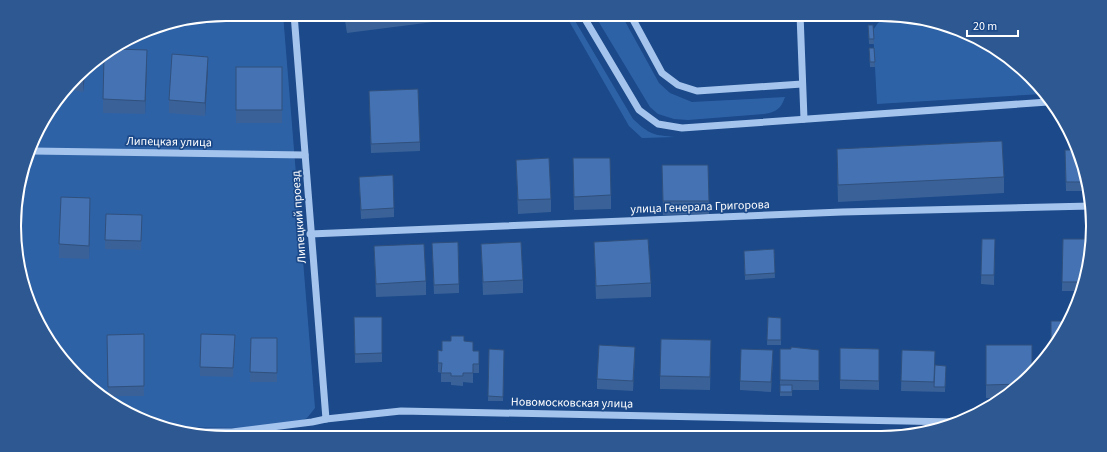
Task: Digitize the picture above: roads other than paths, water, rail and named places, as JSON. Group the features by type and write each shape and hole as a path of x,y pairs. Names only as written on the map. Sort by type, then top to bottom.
{"street":[{"name":"Липецкий проезд","path":"295,21 310,234 326,418"},
{"path":"586,21 639,110 658,124 682,128 1045,102"},
{"path":"634,21 662,73 678,85 697,91 802,84"},
{"path":"800,21 804,119"},
{"name":"Липецкая улица","path":"36,151 305,155"},
{"name":"улица Генерала Григорова","path":"310,234 842,212 1085,206"},
{"name":"Новомосковская улица","path":"240,431 312,422 326,418 401,411 941,422"}]}
